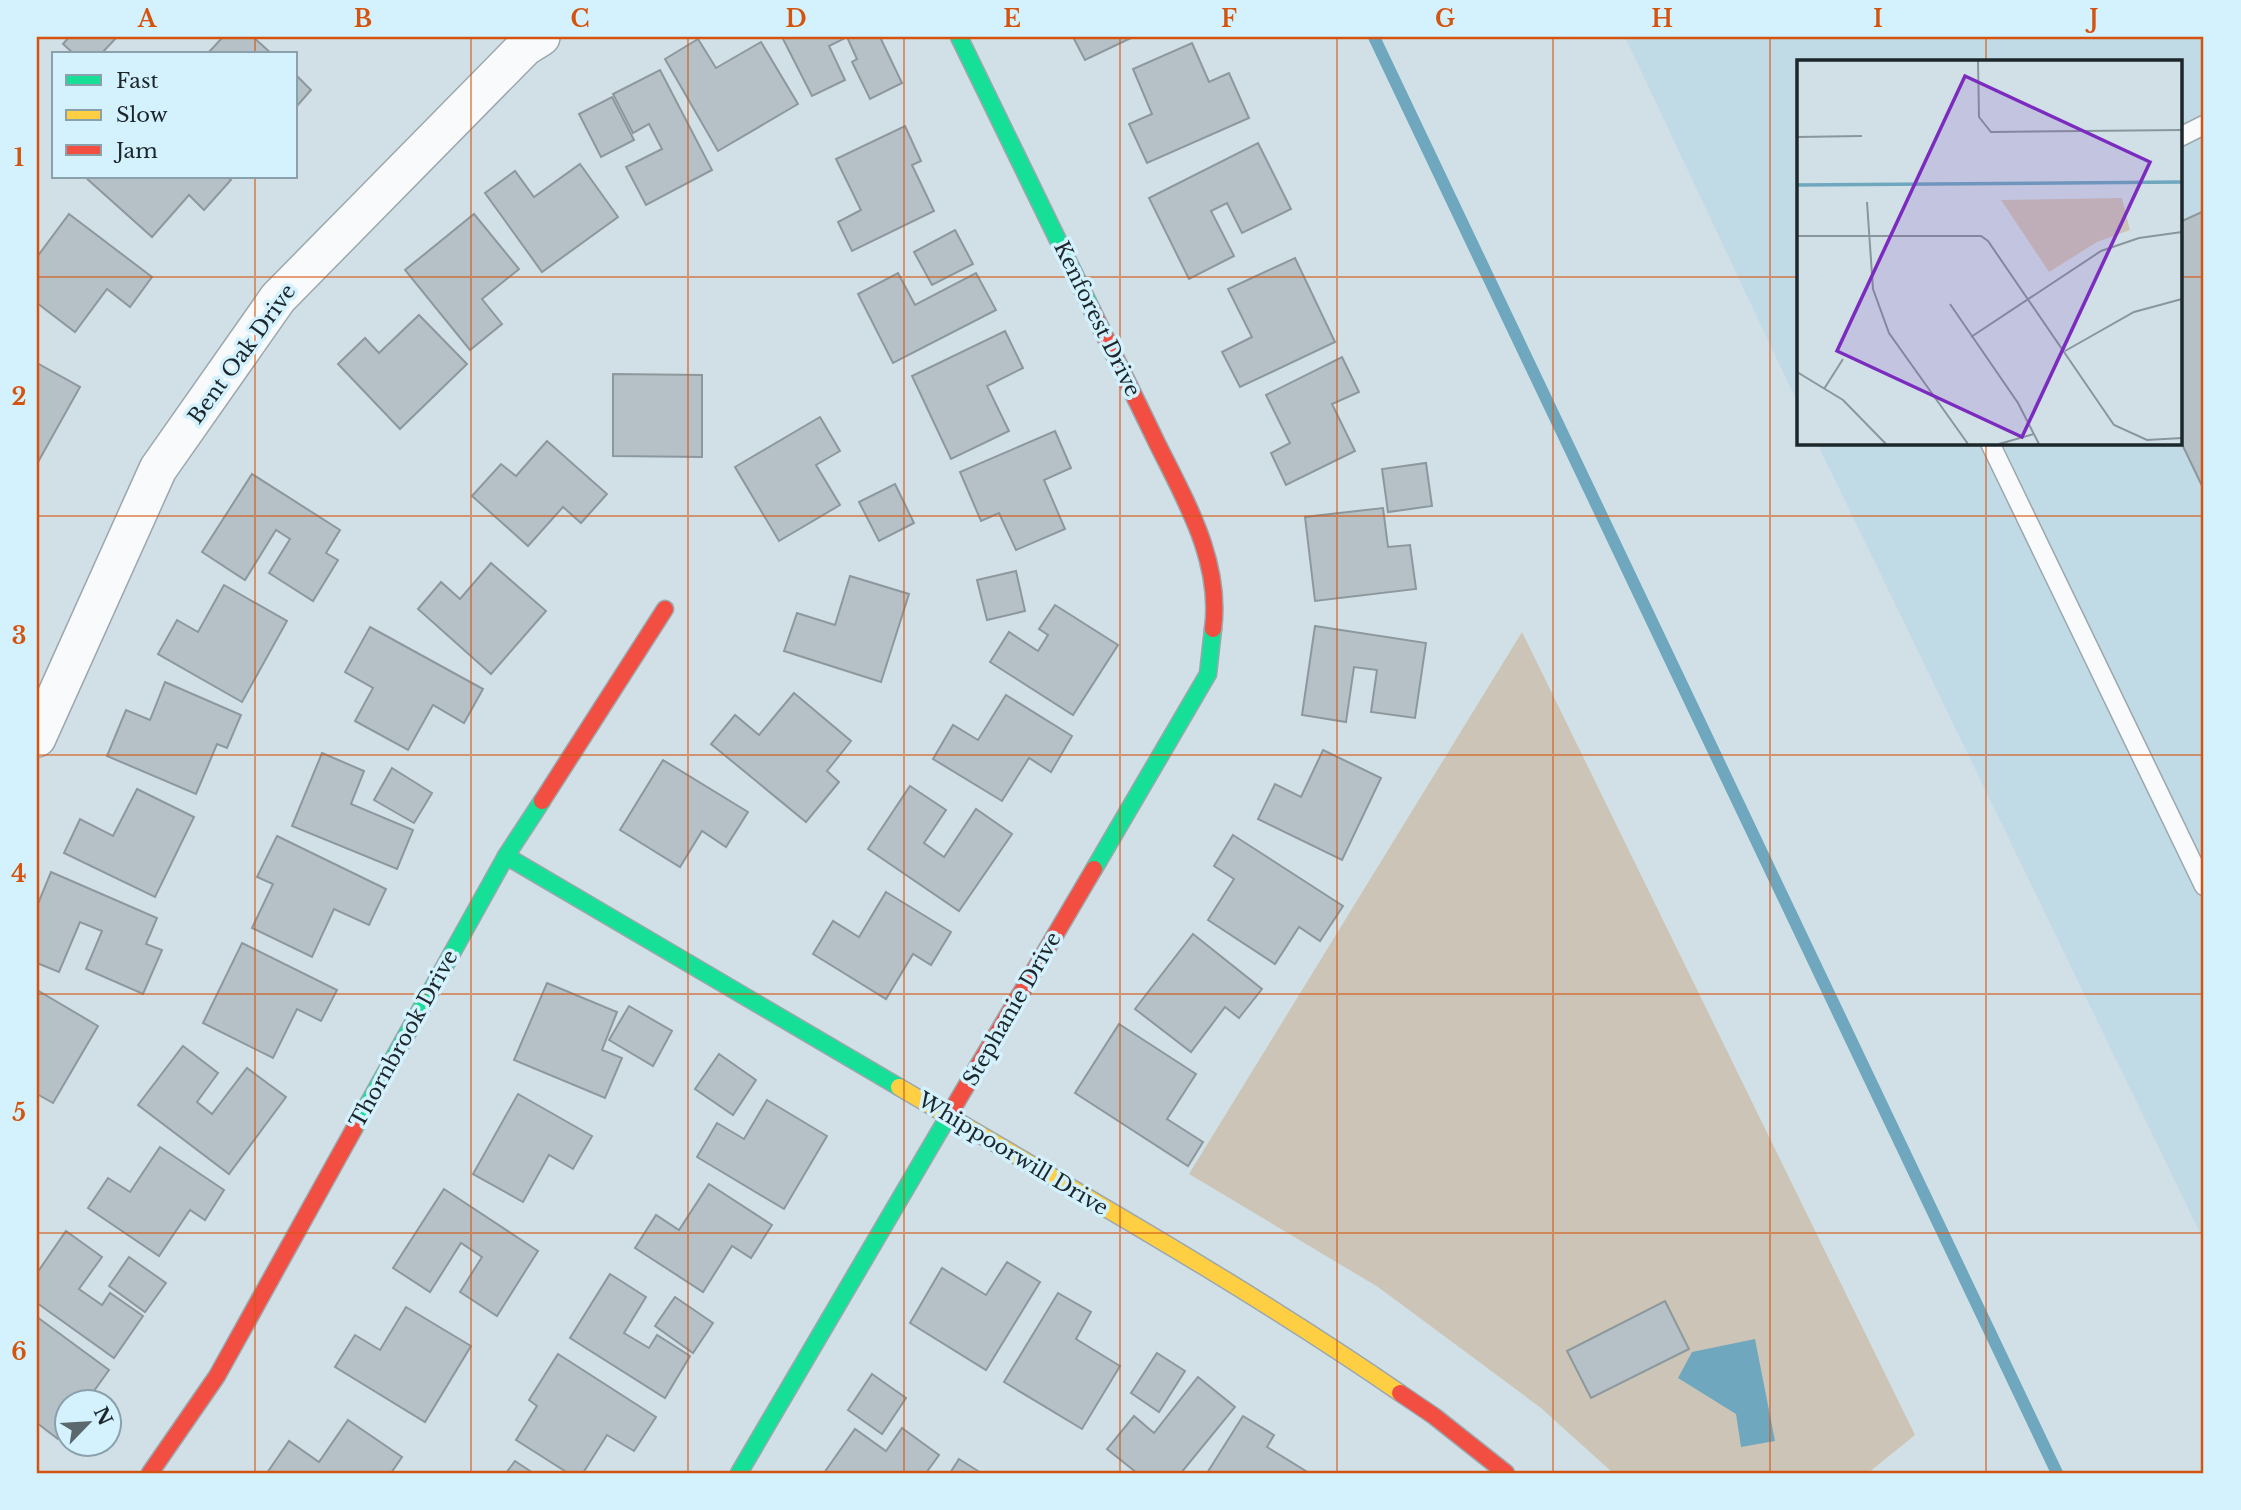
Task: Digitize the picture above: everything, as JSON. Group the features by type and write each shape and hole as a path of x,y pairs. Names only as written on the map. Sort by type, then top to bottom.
{"street":[{"name":"Bent Oak Drive","path":"37,738 158,470 278,298 525,47 541,37"},
{"name":"Kenforest Drive","path":"959,37 1190,511 1209,561 1216,608"},
{"name":"Stephanie Drive","path":"739,1473 1208,674 1216,608"},
{"name":"Thornbrook Drive","path":"150,1473 217,1376 506,856 665,609"},
{"name":"Whippoorwill Drive","path":"506,856 1170,1247 1350,1358 1434,1416 1506,1473"}],"lane":[{"path":"2182,136 2204,125"},
{"path":"1990,444 2204,886"}],"shaded area":[{"path":"1625,37 2204,37 2204,1241 1817,444 2182,444 2182,60 1797,60 1797,402"},
{"path":"1522,632 1915,1435 1868,1473 1613,1473 1541,1408 1378,1287 1189,1174"}],"water":[{"path":"1755,1339 1775,1441 1741,1447 1736,1414 1678,1378 1692,1352"}],"building":[{"path":"69,37 117,37 103,52 72,52 63,44"},
{"path":"223,37 253,37 270,52 209,52"},
{"path":"782,37 847,37 829,46 845,80 812,96"},
{"path":"847,37 880,37 902,83 870,99 852,62 857,59"},
{"path":"1073,37 1133,37 1085,60"},
{"path":"698,39 716,68 761,42 798,104 718,151 665,59"},
{"path":"1192,43 1209,82 1229,73 1249,118 1147,163 1129,124 1152,114 1133,69"},
{"path":"660,70 712,170 646,205 626,167 662,149 649,124 633,133 613,94"},
{"path":"298,77 311,90 298,105"},
{"path":"612,97 634,140 601,157 579,114"},
{"path":"905,126 921,161 912,165 934,211 852,251 838,222 861,210 836,159"},
{"path":"1258,143 1291,209 1242,233 1227,203 1211,211 1234,256 1189,279 1149,198"},
{"path":"580,164 618,217 542,272 485,193 515,171 534,197"},
{"path":"86,178 231,180 204,210 189,195 152,237"},
{"path":"2204,211 2204,490 2182,444 2182,221"},
{"path":"69,214 152,277 130,307 107,289 75,332 37,303 37,257"},
{"path":"474,214 519,269 482,299 502,324 470,350 405,270"},
{"path":"955,230 973,264 932,285 914,252"},
{"path":"1295,258 1335,342 1240,387 1222,352 1252,337 1228,289"},
{"path":"898,273 915,305 976,273 996,310 893,363 858,294"},
{"path":"419,315 467,364 400,429 338,364 365,338 379,353"},
{"path":"1005,331 1023,368 987,386 1009,431 951,459 912,376"},
{"path":"1342,357 1359,392 1332,404 1355,451 1286,485 1271,453 1290,443 1266,395"},
{"path":"37,363 80,387 38,462 37,461"},
{"path":"613,374 702,375 702,457 613,456"},
{"path":"820,417 840,451 816,465 840,505 779,541 735,467"},
{"path":"1055,431 1071,468 1044,480 1065,529 1016,550 999,513 981,521 960,472"},
{"path":"547,441 607,494 581,523 563,507 528,546 472,496 501,464 516,476"},
{"path":"1426,463 1432,506 1388,512 1382,469"},
{"path":"252,474 340,530 326,553 338,560 313,601 269,573 290,539 276,530 245,580 202,552"},
{"path":"895,484 914,523 879,541 859,502"},
{"path":"1383,508 1388,547 1410,545 1416,589 1315,601 1305,517"},
{"path":"491,563 546,611 491,674 418,609 441,582 460,599"},
{"path":"1016,571 1025,611 987,620 977,580"},
{"path":"850,576 909,594 881,682 784,651 797,613 835,625"},
{"path":"224,585 287,621 242,702 158,654 177,620 198,632"},
{"path":"1055,605 1118,645 1073,715 990,662 1009,632 1038,651 1048,635 1039,629"},
{"path":"1315,626 1426,643 1415,718 1371,712 1377,670 1354,667 1346,722 1302,715"},
{"path":"370,627 483,689 464,723 433,705 408,750 355,721 373,688 345,672"},
{"path":"165,682 241,715 227,748 217,744 196,794 107,756 126,710 150,720"},
{"path":"794,693 851,741 827,771 839,782 806,822 711,744 735,715 759,735"},
{"path":"1006,695 1072,736 1051,772 1029,758 1002,801 933,759 953,725 978,740"},
{"path":"1323,750 1381,778 1342,860 1258,819 1275,784 1301,797"},
{"path":"322,753 364,771 351,804 413,830 397,869 292,826"},
{"path":"663,760 748,812 726,847 702,831 680,867 620,830"},
{"path":"392,768 432,793 414,823 374,800"},
{"path":"910,786 946,810 924,843 944,857 976,809 1012,834 959,911 868,849"},
{"path":"137,789 194,817 155,897 64,853 80,819 113,836"},
{"path":"1233,835 1343,906 1320,941 1299,927 1275,964 1208,920 1234,879 1214,866"},
{"path":"277,836 386,889 369,925 334,909 312,957 252,928 273,884 257,877"},
{"path":"51,872 157,918 146,944 162,950 143,994 86,969 102,931 80,922 59,972 37,963 37,906"},
{"path":"886,892 951,932 931,965 913,954 886,999 813,954 833,921 859,937"},
{"path":"1193,934 1262,989 1239,1018 1225,1007 1191,1052 1135,1009"},
{"path":"242,943 337,990 321,1021 297,1009 273,1058 203,1023"},
{"path":"547,983 617,1012 602,1050 622,1058 605,1098 514,1060"},
{"path":"37,990 98,1026 53,1103 37,1094"},
{"path":"629,1006 672,1031 653,1066 609,1040"},
{"path":"1119,1024 1196,1074 1167,1119 1203,1142 1188,1166 1075,1093"},
{"path":"183,1046 218,1073 197,1102 212,1114 247,1068 286,1097 229,1174 138,1105"},
{"path":"719,1054 756,1080 733,1115 695,1089"},
{"path":"518,1094 592,1136 573,1169 549,1155 523,1202 473,1174"},
{"path":"767,1100 827,1136 784,1209 697,1157 717,1123 744,1139"},
{"path":"160,1147 224,1190 205,1220 190,1210 159,1256 88,1208 108,1178 130,1192"},
{"path":"709,1184 772,1225 751,1258 732,1246 703,1292 635,1248 656,1215 679,1230"},
{"path":"444,1189 538,1251 497,1316 460,1292 482,1257 461,1243 430,1292 393,1268"},
{"path":"66,1231 102,1257 79,1289 102,1305 110,1293 143,1316 114,1358 37,1303 37,1273"},
{"path":"129,1257 166,1283 145,1312 109,1286"},
{"path":"1007,1262 1040,1282 986,1370 910,1323 942,1268 986,1295"},
{"path":"610,1274 646,1297 624,1333 649,1348 657,1335 690,1356 665,1398 570,1338"},
{"path":"1058,1293 1091,1312 1076,1339 1120,1366 1082,1429 1004,1382"},
{"path":"675,1297 713,1323 693,1353 655,1326"},
{"path":"1665,1301 1689,1349 1591,1398 1567,1351"},
{"path":"406,1307 471,1346 425,1422 335,1367 355,1335 380,1350"},
{"path":"37,1317 109,1370 96,1388 52,1388 52,1434 37,1423"},
{"path":"1157,1353 1185,1371 1159,1412 1131,1393"},
{"path":"558,1354 656,1417 634,1451 607,1435 583,1473 568,1473 516,1440 537,1406 529,1400"},
{"path":"872,1374 906,1398 882,1434 848,1410"},
{"path":"1198,1377 1235,1407 1181,1473 1137,1473 1107,1449 1134,1416 1154,1433"},
{"path":"1243,1416 1274,1435 1267,1447 1309,1473 1207,1473"},
{"path":"348,1420 402,1457 391,1473 267,1473 289,1441 319,1462"},
{"path":"902,1428 939,1455 926,1473 824,1473 855,1429 886,1451"},
{"path":"959,1459 981,1473 950,1473"},
{"path":"515,1461 533,1473 506,1473"}],"waterway":[{"path":"1374,37 2057,1473"}],"traffic: fast":[{"path":"959,37 1092,310"},
{"path":"1094,869 1208,674 1213,629"},
{"path":"354,1129 506,856 542,801"},
{"path":"506,856 899,1087"},
{"path":"739,1473 952,1110"}],"traffic: slow":[{"path":"899,1087 1215,1274 1400,1393"}],"traffic: jam":[{"path":"1092,310 1199,532 1212,579 1213,629"},
{"path":"542,801 665,609"},
{"path":"952,1110 1094,869"},
{"path":"150,1473 217,1376 354,1129"},
{"path":"1400,1393 1434,1416 1506,1473"}]}
